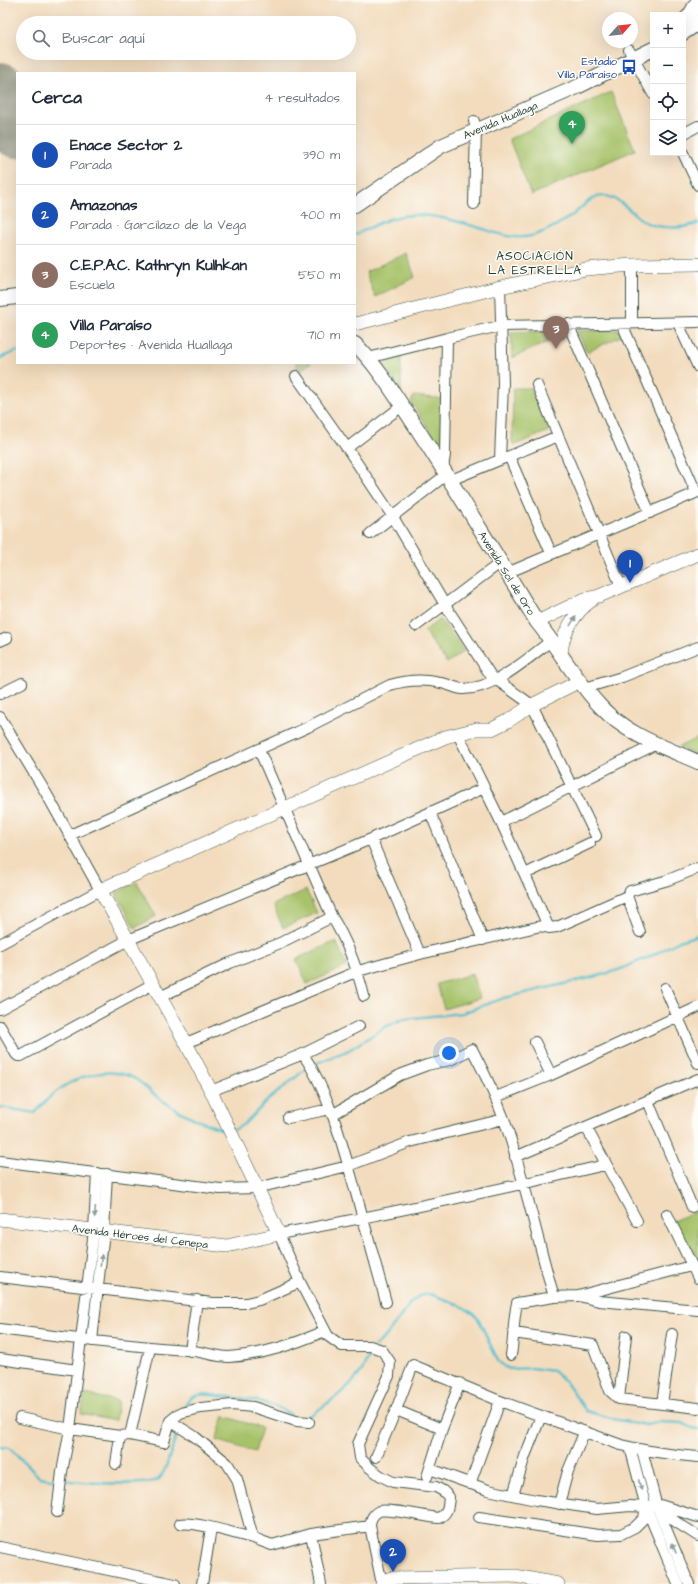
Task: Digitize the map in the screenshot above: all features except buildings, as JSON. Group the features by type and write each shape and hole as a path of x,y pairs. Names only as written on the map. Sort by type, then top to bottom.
{"main road":[{"path":"686,19 698,1"},
{"path":"686,32 698,23"},
{"name":"Avenida Huallaga","path":"356,204 425,156 475,126 577,87 632,54 650,41"},
{"name":"Avenida Huallaga","path":"632,54 650,50"},
{"name":"Avenida Huallaga","path":"356,193 427,144 452,130 475,126"},
{"path":"0,300 16,297"},
{"name":"Avenida Sol de Oro","path":"356,345 368,358 402,406 447,474 537,622 552,640 582,685 601,708 641,737 698,762"}],"street":[{"path":"632,54 650,88"},
{"path":"474,204 475,126"},
{"path":"686,132 698,126"},
{"path":"684,156 698,185"},
{"path":"356,324 500,287 586,269 632,265 698,264"},
{"path":"416,626 445,605 503,568 551,553 600,534 697,492 627,324 632,265"},
{"path":"500,287 505,457 551,553"},
{"path":"678,322 698,367"},
{"path":"368,358 500,326 698,322"},
{"path":"568,324 650,513"},
{"path":"447,338 445,455 447,474"},
{"path":"296,376 347,448 393,517 445,605 491,676 532,705 572,787 593,840 525,874"},
{"path":"537,385 621,586"},
{"path":"347,448 402,406"},
{"path":"370,534 447,474 505,457 558,436"},
{"path":"537,622 585,599 599,596 698,554"},
{"path":"561,654 563,639 574,618 582,609 599,596"},
{"path":"70,835 259,750 383,689 403,681 420,680 441,682 462,689 480,686 497,680 552,640"},
{"path":"0,944 100,890 286,809 445,737 477,729 492,729 508,721 532,705 582,685 622,677 698,647"},
{"path":"0,694 22,683"},
{"path":"0,717 70,835 214,1096 300,1282 326,1333 342,1346 370,1346 382,1350 390,1362 388,1376 358,1444 360,1458 370,1468 393,1482 436,1487 449,1497 446,1514 439,1518 393,1511 380,1511 374,1515 370,1524 382,1584 388,1579 392,1578 515,1576 535,1582 558,1584"},
{"path":"458,734 501,822 549,928"},
{"path":"501,822 656,744"},
{"path":"259,750 332,917 358,971 364,996"},
{"path":"0,1009 128,940 371,839 484,788"},
{"path":"430,812 483,940"},
{"path":"371,839 420,954"},
{"path":"186,1044 358,971 420,954 541,926 549,928 557,927 627,896 630,891 668,880 698,868"},
{"path":"627,896 640,932"},
{"path":"160,997 230,963 280,943 332,917"},
{"path":"0,1026 16,1054 21,1056 152,984"},
{"path":"665,988 698,1063"},
{"path":"496,1098 551,1075 698,1007"},
{"path":"214,1096 359,1026"},
{"path":"535,1042 551,1075"},
{"path":"288,1118 331,1112 400,1075 450,1060 472,1050 496,1098 504,1119 524,1184 554,1297"},
{"path":"303,1054 320,1082 331,1112 348,1166 386,1302"},
{"path":"515,1157 698,1079"},
{"path":"648,1101 692,1207"},
{"path":"0,1161 220,1189 257,1188 348,1166 410,1142 504,1119"},
{"path":"586,1127 637,1221"},
{"path":"279,1234 363,1219 524,1184 605,1164"},
{"path":"92,1340 98,1288 102,1174"},
{"path":"667,1214 698,1278"},
{"name":"Avenida Héroes del Cenepa","path":"0,1219 227,1246 279,1234"},
{"path":"58,1509 62,1472 70,1429 87,1287 99,1231"},
{"path":"511,1355 517,1303 554,1297 578,1296 692,1266"},
{"path":"0,1277 213,1303 246,1303 259,1300 300,1282"},
{"path":"578,1296 599,1301 698,1310"},
{"path":"190,1351 197,1300"},
{"path":"0,1329 150,1348 190,1351 227,1357 259,1353 326,1333"},
{"path":"514,1333 593,1345 610,1391 619,1398 698,1408"},
{"path":"662,1404 672,1334"},
{"path":"619,1398 626,1336"},
{"path":"116,1464 150,1348"},
{"path":"0,1359 77,1370"},
{"path":"376,1457 413,1365 460,1383 500,1401 584,1432 630,1447 680,1456 698,1457"},
{"path":"460,1383 442,1429 429,1473 513,1495 559,1504 597,1509 630,1506 646,1507 656,1504 698,1517"},
{"path":"470,1484 500,1401"},
{"path":"20,1418 70,1429 125,1435 164,1442 180,1413 201,1408 232,1404 253,1407 296,1421 309,1422"},
{"path":"396,1410 442,1429"},
{"path":"513,1495 525,1456 541,1416"},
{"path":"173,1424 194,1436 227,1463 237,1479 253,1538"},
{"path":"559,1504 568,1471 584,1432"},
{"path":"630,1447 646,1507 678,1584"},
{"path":"642,1450 656,1504 689,1584"},
{"path":"656,1504 676,1522 698,1536"},
{"path":"479,1517 598,1535 621,1534 636,1527 644,1518 646,1507"},
{"path":"180,1524 184,1523 211,1528 272,1544 311,1534 370,1524"},
{"path":"202,1584 211,1528"},
{"path":"311,1534 321,1584"},
{"path":"0,1547 175,1584"}],"green space":[{"path":"611,92 635,150 531,195 509,139"},
{"path":"406,253 415,277 375,297 366,272"},
{"path":"620,330 623,335 587,352 577,331"},
{"path":"564,331 566,334 512,358 511,332"},
{"path":"401,355 401,392 381,359"},
{"path":"296,364 310,364 300,371"},
{"path":"513,388 531,388 549,431 515,445 512,443"},
{"path":"414,396 444,399 442,449 411,402"},
{"path":"440,619 464,651 447,663 424,631"},
{"path":"698,738 698,756 678,747"},
{"path":"137,882 156,916 135,928 116,893"},
{"path":"306,890 317,913 283,928 273,905"},
{"path":"336,941 347,966 307,984 296,959"},
{"path":"472,974 480,998 444,1009 437,984"},
{"path":"698,1211 698,1270 672,1221"},
{"path":"85,1394 118,1401 115,1421 81,1414"},
{"path":"224,1416 262,1428 255,1452 216,1440"}],"waterway":[{"path":"356,234 389,219 415,215 448,219 511,237 531,236 542,233 558,224 574,214 591,199 599,196 615,199 640,219 657,226 679,227 698,223"},
{"path":"0,358 16,351"},
{"path":"312,1065 349,1050 385,1027 403,1019 462,1013 504,998 598,976 621,969 651,956 679,941 698,935"},
{"path":"234,1130 244,1124 267,1101 308,1067"},
{"path":"0,1107 35,1113 52,1095 71,1082 93,1074 116,1073 127,1075 137,1080 170,1106 185,1114 224,1130"},
{"path":"375,1346 387,1335 411,1302 419,1296 430,1294 460,1305 474,1314 479,1320 498,1361 505,1367 510,1369 532,1368 553,1371 565,1381 586,1411 618,1420 646,1425 660,1422 682,1423 698,1429"},
{"path":"306,1418 328,1403 356,1378 364,1367 372,1350"},
{"path":"184,1409 191,1398 207,1394 255,1400 282,1409 290,1414"},
{"path":"63,1480 114,1484 154,1481 160,1478 163,1474 178,1429"},
{"path":"0,1447 9,1448 39,1477 58,1480"}],"taxiway":[{"path":"0,124 5,116 5,101"}],"runway":[{"path":"0,91 16,127"}],"place":[{"name":"Estadio Villa Paraíso","path":"629,67"},
{"name":"Villa Paraíso","path":"572,144"},
{"name":"C.E.P.A.C. Kathryn Kulhkan","path":"556,349"},
{"name":"Enace Sector 2","path":"630,583"},
{"name":"Amazonas","path":"393,1572"}],"district":[{"name":"ASOCIACIÓN LA ESTRELLA","path":"535,263"}]}
